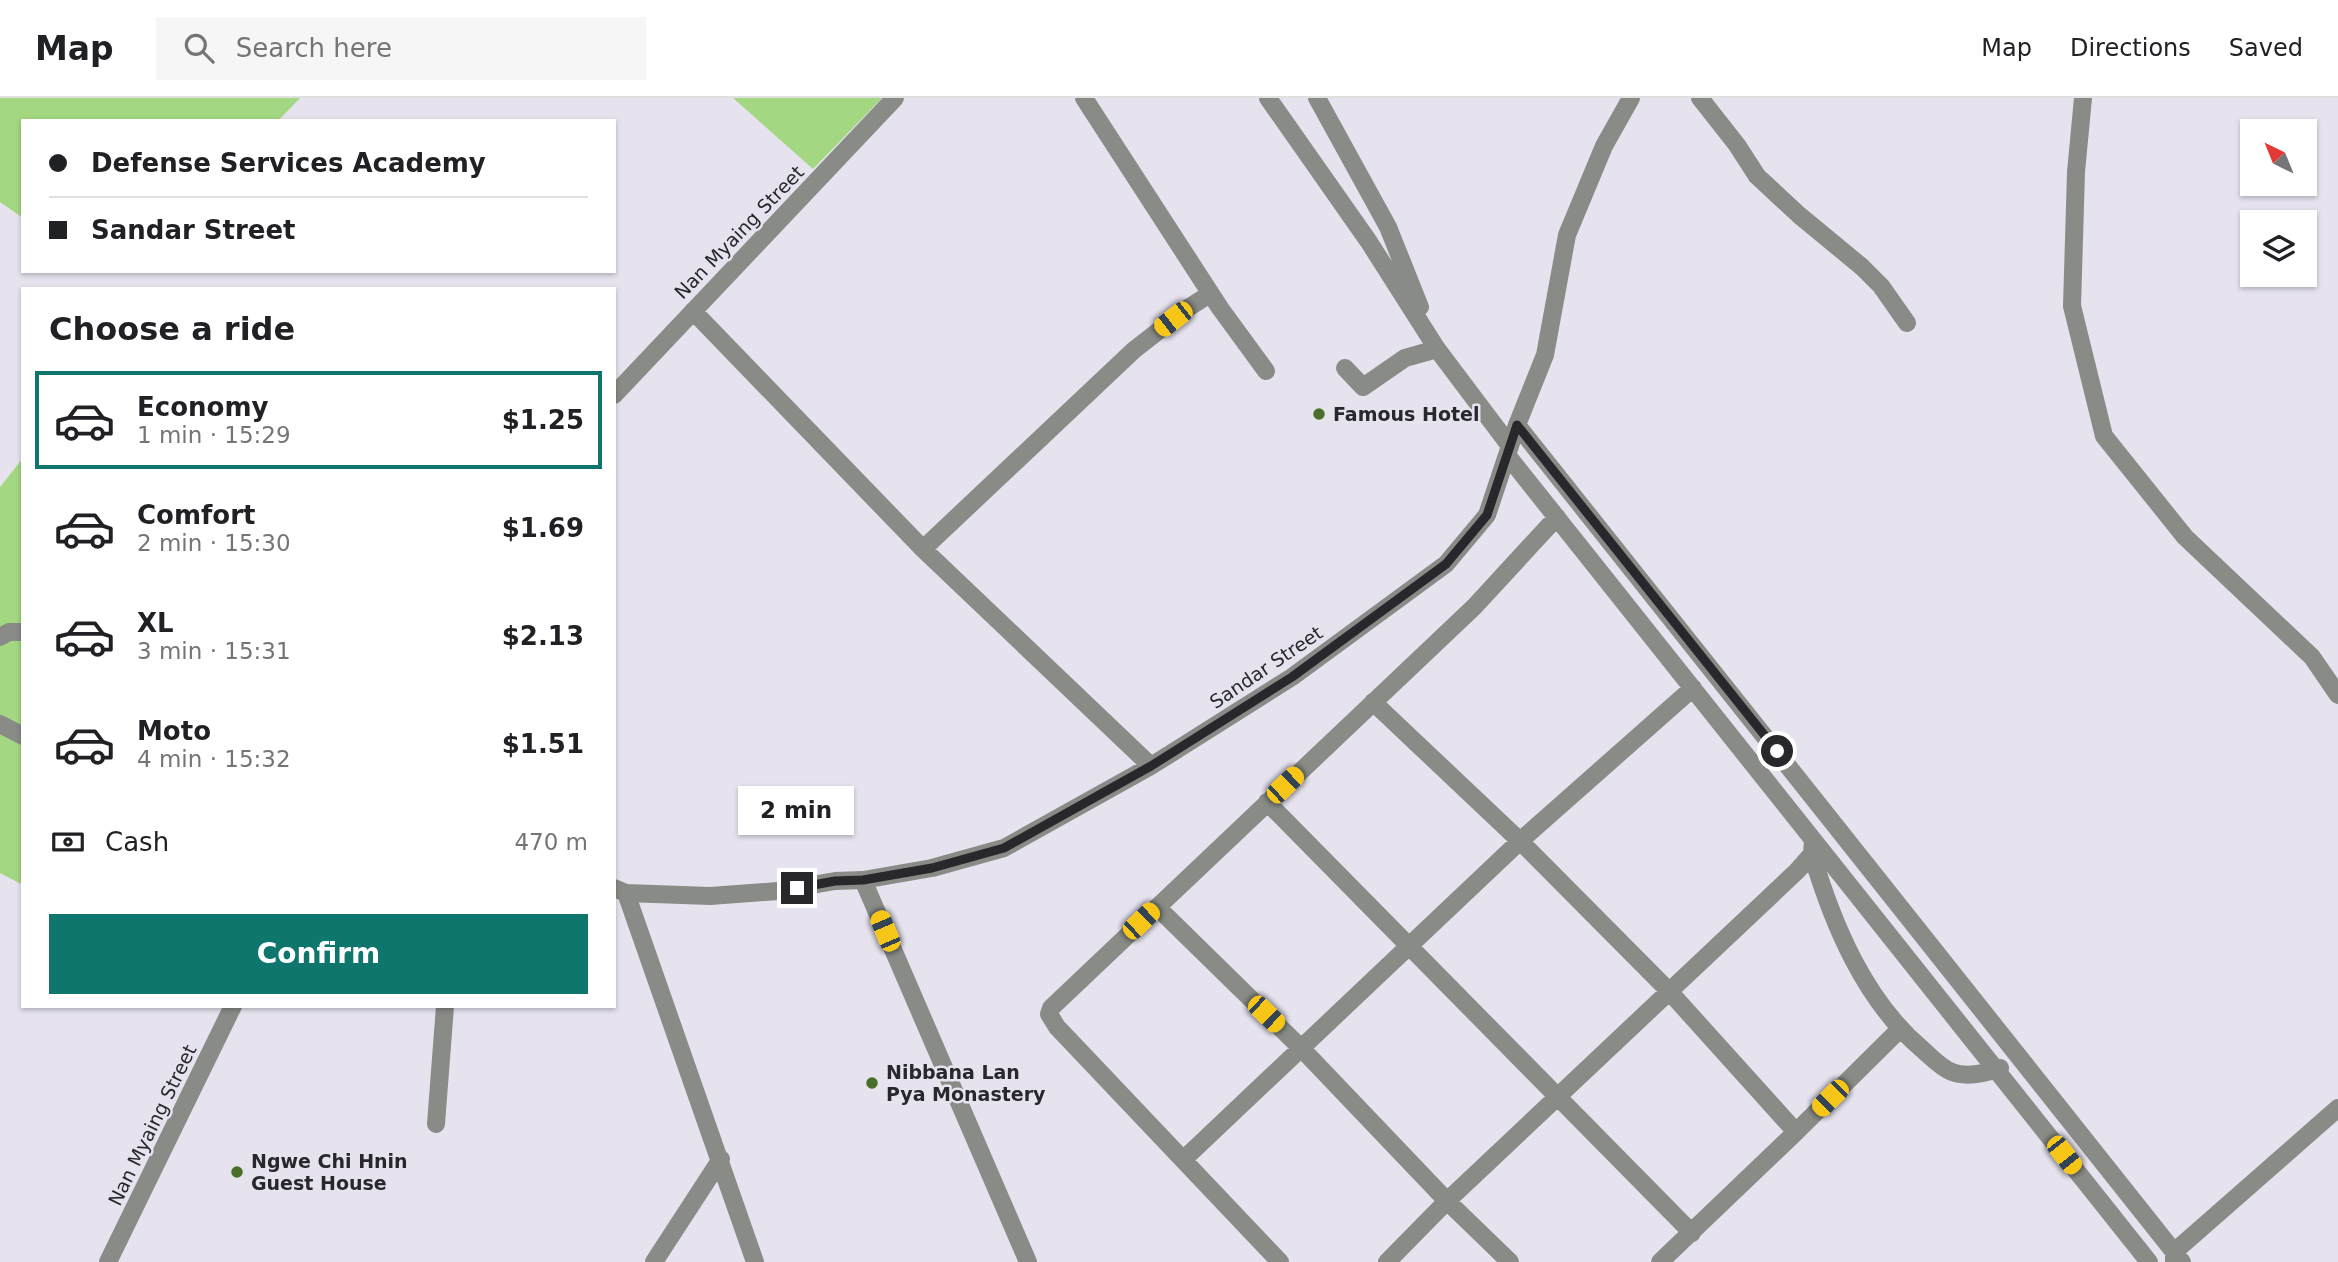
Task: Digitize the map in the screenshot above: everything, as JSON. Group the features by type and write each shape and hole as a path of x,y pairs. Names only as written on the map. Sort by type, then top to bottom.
{"street":[{"name":"Nan Myaing Street","path":"616,393 895,98"},
{"path":"1084,98 1210,294 1266,371"},
{"path":"1268,98 1369,242 1437,349 1557,517 1693,688 1813,847 1998,1068 2149,1262"},
{"path":"1317,98 1388,228 1437,349"},
{"name":"Sandar Street","path":"620,890 710,896 778,891 932,868 1004,848 1151,766 1292,677 1446,564 1487,515 1517,425 1545,355 1567,235 1604,146 1631,98"},
{"path":"1700,98 1737,145 1757,176 1862,267 1881,286 1907,323"},
{"path":"2083,98 2076,172 2071,306 2104,436 2185,537 2312,657 2338,695"},
{"path":"923,549 1134,350 1210,294"},
{"path":"693,311 923,549 1151,766"},
{"path":"1345,368 1363,387 1405,358 1437,349"},
{"path":"1517,425 2177,1259 2338,1108"},
{"path":"1280,1262 1057,1027 1049,1014 1051,1008 1474,607 1557,517"},
{"path":"0,637 9,632 21,632"},
{"path":"1184,1159 1520,841 1693,688"},
{"path":"1373,702 1520,841 1668,990 1796,1132"},
{"path":"0,724 21,735"},
{"path":"1268,802 1692,1233"},
{"path":"1387,1262 1813,847"},
{"path":"1813,847 1822,887 1840,932 1880,1004 1899,1030 1953,1073 1985,1074 1998,1068"},
{"path":"863,880 1028,1262"},
{"path":"620,890 721,1159 755,1262"},
{"path":"1157,906 1302,1049 1447,1201 1510,1262"},
{"name":"Nan Myaing Street","path":"108,1262 232,1008"},
{"path":"436,1124 444,1008"},
{"path":"1660,1262 1899,1030"},
{"path":"654,1262 721,1159"}],"green space":[{"path":"0,98 300,98 280,119 21,119 21,217 0,202"},
{"path":"733,98 882,98 813,169"},
{"path":"21,461 21,884 0,873 0,487"}],"place":[{"name":"Famous Hotel","path":"1319,414"},
{"name":"Nibbana Lan Pya Monastery","path":"872,1083"},
{"name":"Ngwe Chi Hnin Guest House","path":"237,1172"}],"route":[{"path":"797,888 932,868 1004,848 1151,766 1292,677 1446,564 1487,515 1517,425 1777,751"}]}
